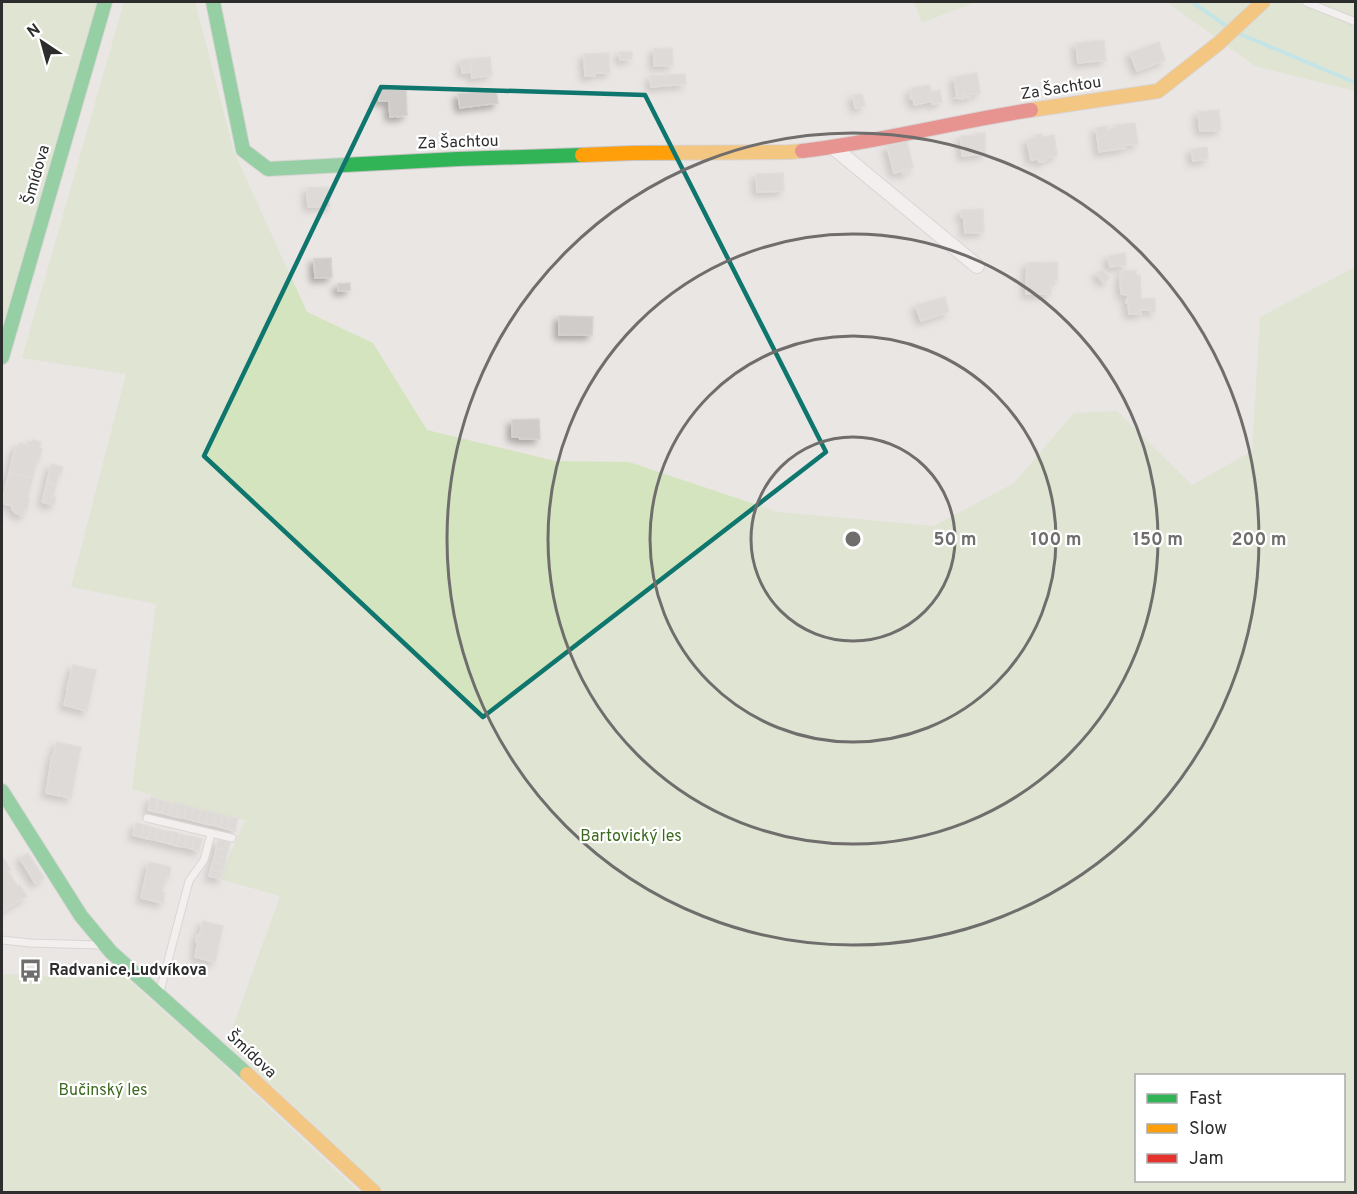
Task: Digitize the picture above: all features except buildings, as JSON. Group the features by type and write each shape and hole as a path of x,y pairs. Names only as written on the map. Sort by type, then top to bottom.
{"street":[{"name":"Šmídova","path":"2,357 105,2"},
{"name":"Za Šachtou","path":"213,2 243,150 268,169 609,154 790,152 833,147 986,117 1158,91 1219,43 1263,2"},
{"path":"833,147 977,266"},
{"name":"Šmídova","path":"2,791 81,915 104,945 374,1192"}],"lane":[{"path":"1305,2 1356,22"},
{"path":"147,818 232,838"},
{"path":"159,994 189,882 204,860 211,834"},
{"path":"2,940 104,945"}],"highlighted area":[{"path":"381,87 645,95 826,452 483,717 204,456"}],"green space":[{"path":"2,2 98,2 2,327"},
{"name":"Bartovický les","path":"124,2 195,2 234,152 307,312 373,343 427,430 555,461 629,462 778,512 934,526 1014,483 1074,413 1117,411 1192,485 1252,451 1260,317 1355,267 1355,1192 385,1192 227,1043 280,896 219,879 245,820 202,812 132,789 156,604 71,587 126,374 22,358"},
{"path":"914,2 975,2 922,23"},
{"path":"1167,2 1355,2 1355,91 1255,66"},
{"name":"Bučinský les","path":"2,974 92,978 124,976 214,1056 359,1192 2,1192"}],"waterway":[{"path":"1192,2 1228,27"},
{"path":"1240,34 1356,83"}],"traffic: fast":[{"path":"2,357 105,2"},
{"path":"213,2 243,150 268,169 582,155"},
{"path":"2,791 81,916 111,952 247,1074"}],"traffic: slow":[{"path":"1031,110 1158,91 1219,43 1263,2"},
{"path":"582,155 802,151"},
{"path":"247,1074 374,1192"}],"traffic: jam":[{"path":"802,151 1031,110"}],"place":[{"name":"Radvanice,Ludvíkova","path":"31,971"}]}
